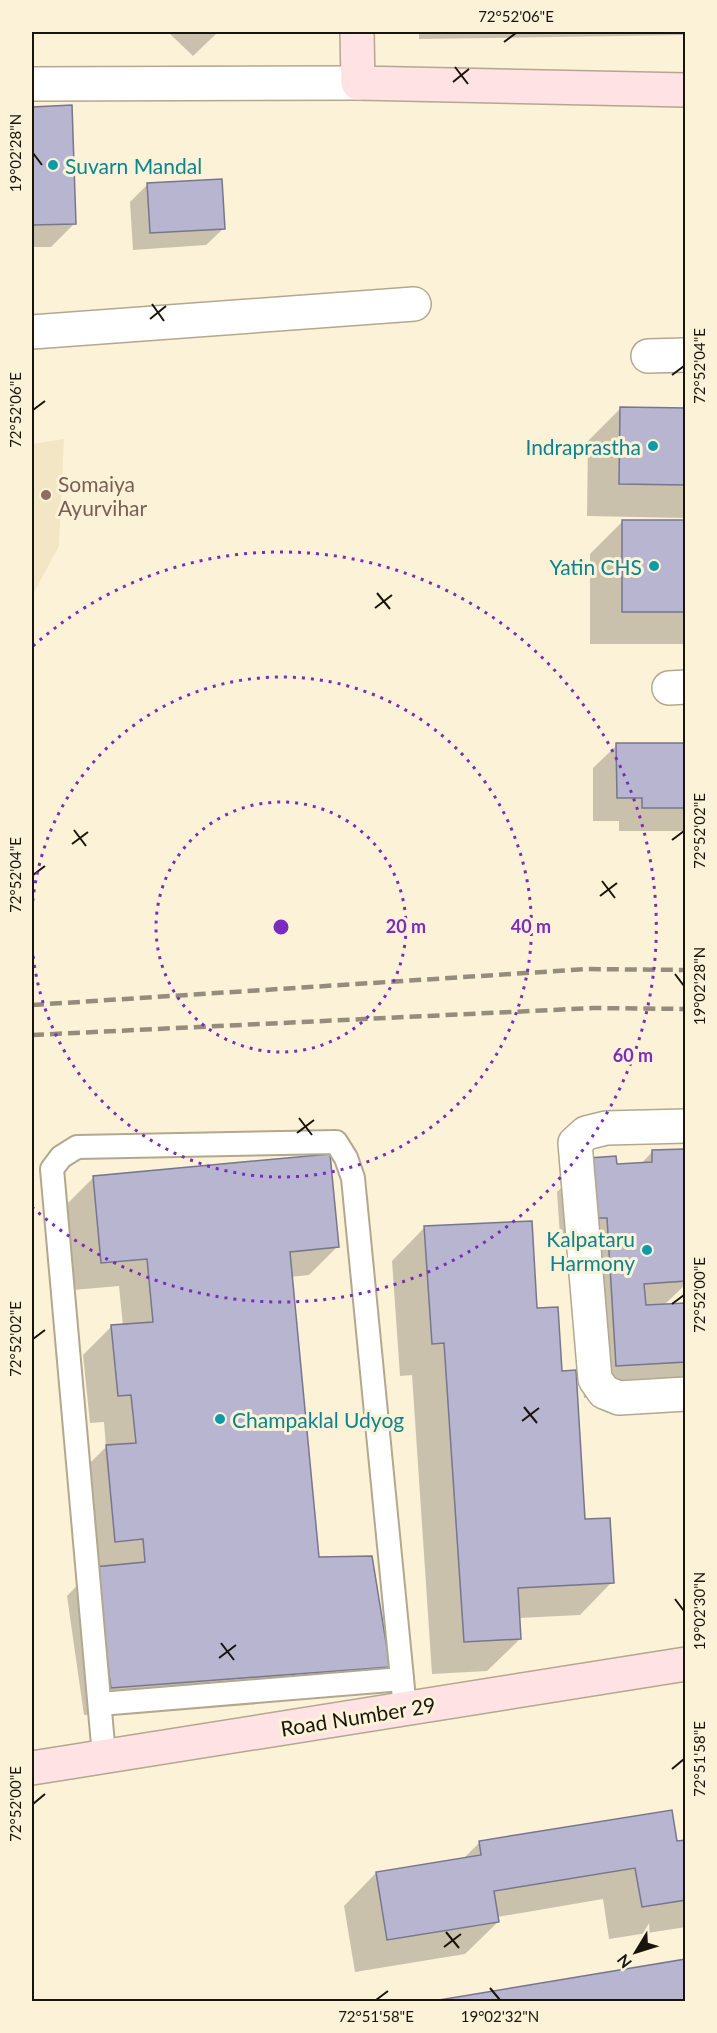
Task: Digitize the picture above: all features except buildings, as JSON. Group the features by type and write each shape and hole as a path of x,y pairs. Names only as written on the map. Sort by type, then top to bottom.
{"main road":[{"path":"357,32 358,83 686,90"},
{"name":"Road Number 29","path":"32,1768 104,1756 403,1694 686,1664"}],"street":[{"path":"32,84 358,83"},
{"path":"32,332 414,304"},
{"path":"648,356 686,355"},
{"path":"686,1126 606,1128 586,1133 576,1143 595,1379 604,1392 619,1398 686,1394"}],"lane":[{"path":"100,1704 403,1694 353,1178 346,1158 336,1142 77,1147 62,1157 52,1169 104,1756"}],"shaded area":[{"name":"Somaiya Ayurvihar","path":"64,439 59,546 32,596 32,444"}],"railway":[{"path":"32,1005 588,969 686,970"},
{"path":"32,1035 593,1008 686,1009"}],"place":[{"name":"Suvarn Mandal","path":"53,165"},
{"name":"Indraprastha","path":"653,446"},
{"name":"Somaiya Ayurvihar","path":"46,495"},
{"name":"Yatin CHS","path":"654,566"},
{"name":"Kalpataru Harmony","path":"647,1250"},
{"name":"Champaklal Udyog","path":"220,1419"}]}
